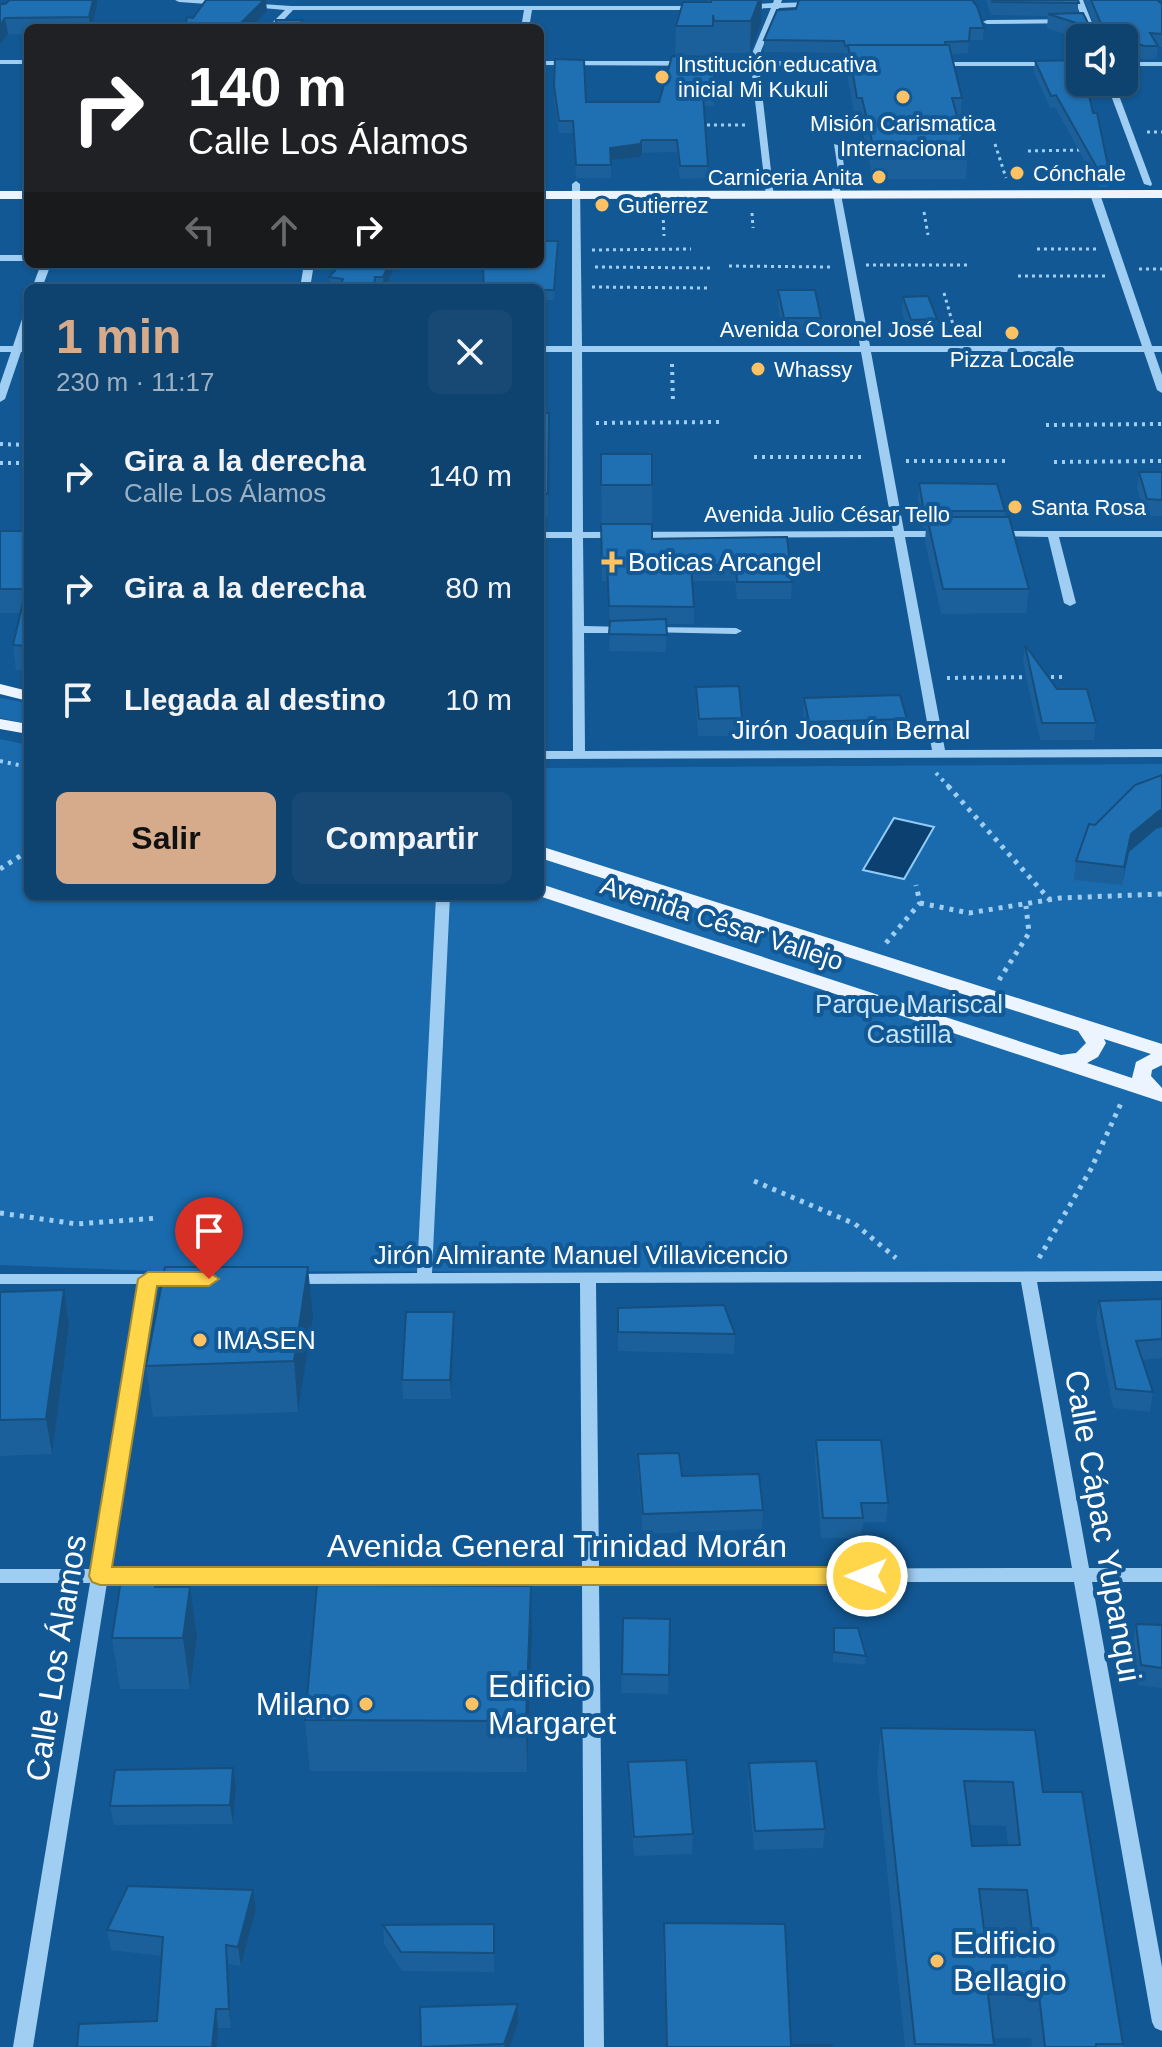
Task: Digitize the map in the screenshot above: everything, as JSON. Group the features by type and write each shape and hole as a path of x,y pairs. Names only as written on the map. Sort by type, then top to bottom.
{"main road":[{"path":"0,183 24,183"},
{"path":"544,185 576,189 770,189 1155,184"},
{"path":"839,187 1162,194"},
{"path":"544,194 576,189"},
{"path":"0,195 24,195"},
{"path":"0,689 24,695"},
{"path":"0,724 24,728"},
{"name":"Avenida César Vallejo","path":"544,853 990,995 1162,1054"},
{"name":"Avenida César Vallejo","path":"544,891 1157,1094"},
{"path":"1059,1061 1085,1057 1093,1051 1096,1043 1085,1026"},
{"path":"1157,1094 1141,1076 1143,1067 1162,1054"}],"street":[{"path":"179,0 295,8 710,8"},
{"path":"276,24 307,0"},
{"path":"664,8 691,0"},
{"path":"1079,0 1088,24"},
{"path":"770,189 755,64 776,3"},
{"path":"732,7 825,3"},
{"path":"526,24 528,8"},
{"path":"987,22 1087,21"},
{"path":"0,62 24,62"},
{"path":"544,63 879,64"},
{"path":"925,64 1066,64"},
{"path":"1138,64 1162,64"},
{"path":"1116,96 1155,184"},
{"path":"837,146 839,187 852,266 939,753"},
{"path":"576,189 579,755"},
{"path":"1095,194 1162,390"},
{"path":"0,258 24,258"},
{"path":"0,349 22,349 0,399"},
{"name":"Avenida Coronel José Leal","path":"544,349 1162,349"},
{"name":"Avenida Julio César Tello","path":"544,535 961,534"},
{"path":"992,534 1162,534"},
{"path":"1053,534 1070,603"},
{"path":"579,629 736,631"},
{"name":"Jirón Joaquín Bernal","path":"544,755 1162,753"},
{"path":"424,1280 443,900"},
{"name":"Calle Cápac Yupanqui","path":"1028,1276 1162,2022"},
{"name":"Jirón Almirante Manuel Villavicencio","path":"271,1279 1162,1276"},
{"path":"0,1279 194,1279"},
{"name":"Calle Los Álamos","path":"23,2047 148,1279"},
{"path":"588,1279 594,2047"},
{"name":"Avenida General Trinidad Morán","path":"0,1576 1162,1575"}],"path":[{"path":"690,126 762,125"},
{"path":"995,144 1008,184"},
{"path":"1028,151 1089,150"},
{"path":"577,250 691,249"},
{"path":"1037,249 1113,249"},
{"path":"729,266 969,265"},
{"path":"577,267 710,268"},
{"path":"1018,276 1123,276"},
{"path":"577,287 707,288"},
{"path":"944,293 959,349"},
{"path":"671,349 673,403"},
{"path":"578,423 719,422"},
{"path":"1046,425 1162,424"},
{"path":"0,444 24,445"},
{"path":"754,457 1009,461"},
{"path":"1054,462 1162,461"},
{"path":"0,463 24,463"},
{"path":"925,678 1066,677"},
{"path":"919,753 1050,900"},
{"path":"0,761 24,766"},
{"path":"0,869 24,854"},
{"path":"916,885 920,903"},
{"path":"920,903 969,913 1050,900 1162,894"},
{"path":"873,957 920,903"},
{"path":"990,995 1029,933 1026,906"},
{"path":"1028,1276 1091,1169 1130,1085"},
{"path":"754,1181 855,1224 918,1277"},
{"path":"0,1213 77,1224 158,1218"}],"green space":[{"path":"0,698 24,702 24,723 0,718"},
{"name":"Parque Mariscal Castilla","path":"0,739 24,744 24,900 544,900 544,768 1162,764 1162,1273 154,1271 0,1265"}],"shaded area":[{"path":"894,818 934,827 904,879 863,870"}],"building":[{"path":"10,0 93,0 89,17 5,18 0,25 0,4"},
{"path":"206,0 264,0 240,24 186,24 187,17 193,18"},
{"path":"759,0 751,21 714,21 713,15 713,26 676,26 683,2"},
{"path":"799,0 972,0 984,28 970,28 969,41 945,42 945,45 845,46 844,41 764,40 777,10 796,9"},
{"path":"1078,0 1079,3 992,2"},
{"path":"1091,0 1157,0 1162,4 1162,34 1150,33 1158,46 1138,44 1138,24 1101,24"},
{"path":"1083,13 1088,24 1048,14"},
{"path":"276,20 302,20 301,24 276,24"},
{"path":"848,45 949,45 962,98 952,98 968,154 875,154 862,98 857,98"},
{"path":"672,56 713,57 715,94 703,94 708,166 680,166 677,140 642,140 640,144 610,148 611,165 576,165 573,121 559,121 554,86 555,59 584,60 586,102 659,102"},
{"path":"1066,60 1066,96 1089,96 1093,113 1097,113 1110,175 1101,175 1056,95 1051,96 1035,61"},
{"path":"544,241 558,241 554,290 544,290 544,284 484,284 483,268 544,268"},
{"path":"337,268 387,268 383,277 375,277 374,284 341,284 343,279 329,277"},
{"path":"778,290 815,290 821,318 784,318"},
{"path":"928,296 937,319 911,320 903,297"},
{"path":"544,413 549,413 548,494 545,494 545,506"},
{"path":"601,454 652,454 652,485 601,485"},
{"path":"1139,472 1162,472 1162,500 1147,499"},
{"path":"919,483 997,484 1005,511 924,511"},
{"path":"927,517 1009,517 1029,589 943,589"},
{"path":"601,524 652,524 652,539 787,537 792,582 737,582 736,565 691,565 694,607 609,606 607,565 602,565"},
{"path":"0,531 24,531 24,589 0,589"},
{"path":"24,598 24,646 13,645"},
{"path":"666,619 667,635 609,634 610,621"},
{"path":"1025,645 1057,689 1087,689 1096,723 1042,723"},
{"path":"739,686 742,718 699,719 696,687"},
{"path":"900,695 907,719 809,722 804,698"},
{"path":"1162,775 1162,810 1131,834 1124,867 1076,861 1089,824 1095,825 1135,785"},
{"path":"165,1267 308,1267 294,1361 146,1366"},
{"path":"64,1290 46,1419 0,1420 0,1292"},
{"path":"1162,1299 1162,1339 1136,1341 1153,1392 1116,1389 1099,1301"},
{"path":"724,1305 735,1334 618,1332 618,1308"},
{"path":"406,1312 454,1312 450,1380 402,1380"},
{"path":"816,1440 881,1440 888,1503 861,1503 863,1518 823,1518"},
{"path":"679,1453 682,1476 759,1474 763,1510 643,1514 638,1454"},
{"path":"121,1580 156,1581 155,1587 190,1587 183,1638 112,1638"},
{"path":"317,1585 531,1586 526,1721 305,1720"},
{"path":"623,1618 670,1619 669,1675 622,1674"},
{"path":"1136,1624 1162,1625 1162,1668 1141,1665"},
{"path":"834,1628 858,1628 866,1656 834,1652"},
{"path":"881,1728 1035,1730 1043,1792 1082,1792 1123,2044 1045,2047 1039,1995 988,1994 994,2045 915,2044","holes":["964,1781 1013,1782 1020,1845 972,1846","979,1889 1027,1890 1034,1947 986,1946"]},
{"path":"686,1760 693,1834 634,1837 628,1762"},
{"path":"816,1761 825,1829 755,1831 749,1763"},
{"path":"233,1768 230,1805 110,1806 115,1770"},
{"path":"128,1886 253,1890 238,1947 226,1945 229,2009 216,2009 212,2047 77,2047 79,2024 157,2021 163,1937 107,1930"},
{"path":"664,1923 785,1924 791,2045 832,2047 667,2047"},
{"path":"494,1924 494,1953 401,1952 383,1925"},
{"path":"518,2004 504,2044 421,2047 420,2007"}],"place":[{"name":"Institución educativa inicial Mi Kukuli","path":"662,77"},
{"name":"Misión Carismatica Internacional","path":"903,97"},
{"name":"Cónchale","path":"1017,173"},
{"name":"Carniceria Anita","path":"879,177"},
{"name":"Gutierrez","path":"602,205"},
{"name":"Pizza Locale","path":"1012,333"},
{"name":"Whassy","path":"758,369"},
{"name":"Santa Rosa","path":"1015,507"},
{"name":"Boticas Arcangel","path":"612,562"},
{"name":"IMASEN","path":"200,1340"},
{"name":"Milano","path":"366,1704"},
{"name":"Edificio Margaret","path":"472,1704"},
{"name":"Edificio Bellagio","path":"937,1961"}],"route":[{"path":"209,1279 148,1279 100,1576 867,1576"}]}
